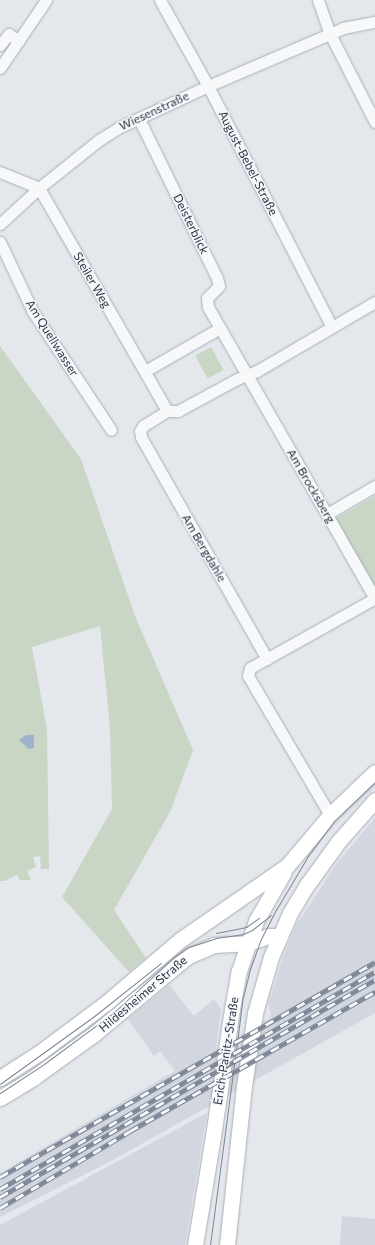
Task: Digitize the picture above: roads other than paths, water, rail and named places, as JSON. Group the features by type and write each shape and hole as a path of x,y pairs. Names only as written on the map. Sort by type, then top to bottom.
{"main road":[{"name":"Hildesheimer Straße","path":"0,1078 39,1053 106,1003 180,940 287,866 330,815 375,772"},
{"path":"280,936 290,913 321,864 375,800"},
{"name":"Erich-Panitz-Straße","path":"195,1245 232,1009 248,942 260,913 287,866"},
{"name":"Hildesheimer Straße","path":"0,1098 33,1078 98,1031 188,956 214,945 248,942 268,936 280,936"},
{"name":"Erich-Panitz-Straße","path":"227,1245 244,1086 255,1013 271,957 280,936"}],"street":[{"path":"0,68 46,0"},
{"name":"August-Bebel-Straße","path":"160,0 208,86 332,327"},
{"path":"318,0 330,34 375,122"},
{"name":"Wiesenstraße","path":"0,224 39,188 99,140 118,128 208,86 343,28 375,22"},
{"path":"0,45 9,34 18,41"},
{"name":"Deisterblick","path":"139,119 217,278 219,286 207,298 208,307 220,328"},
{"path":"0,172 39,188"},
{"name":"Steiler Weg","path":"39,188 167,411"},
{"name":"Am Quellwasser","path":"0,242 32,312 111,430"},
{"path":"167,411 178,412 246,375 257,371 375,302"},
{"path":"145,371 220,328"},
{"name":"Am Brocksberg","path":"220,328 375,598"},
{"name":"Am Bergdahle","path":"167,411 143,426 140,431 141,437 266,659"},
{"path":"327,514 375,486"},
{"path":"330,815 248,676 250,668 375,598"}],"water":[{"path":"26,735 34,735 34,748 29,749 19,740"}],"tram line":[{"path":"210,1245 243,997 250,969 261,939 276,910 308,856 334,821 375,782"},
{"path":"0,1093 44,1064 113,1013 173,958 189,947 216,938 243,934 252,930 271,915"},
{"path":"216,933 246,927 259,918"},
{"path":"0,1084 93,1017 161,963"}],"railway":[{"path":"0,1177 375,962"},
{"path":"0,1189 375,972"},
{"path":"0,1197 375,980"},
{"path":"0,1208 130,1131 375,992"}]}
